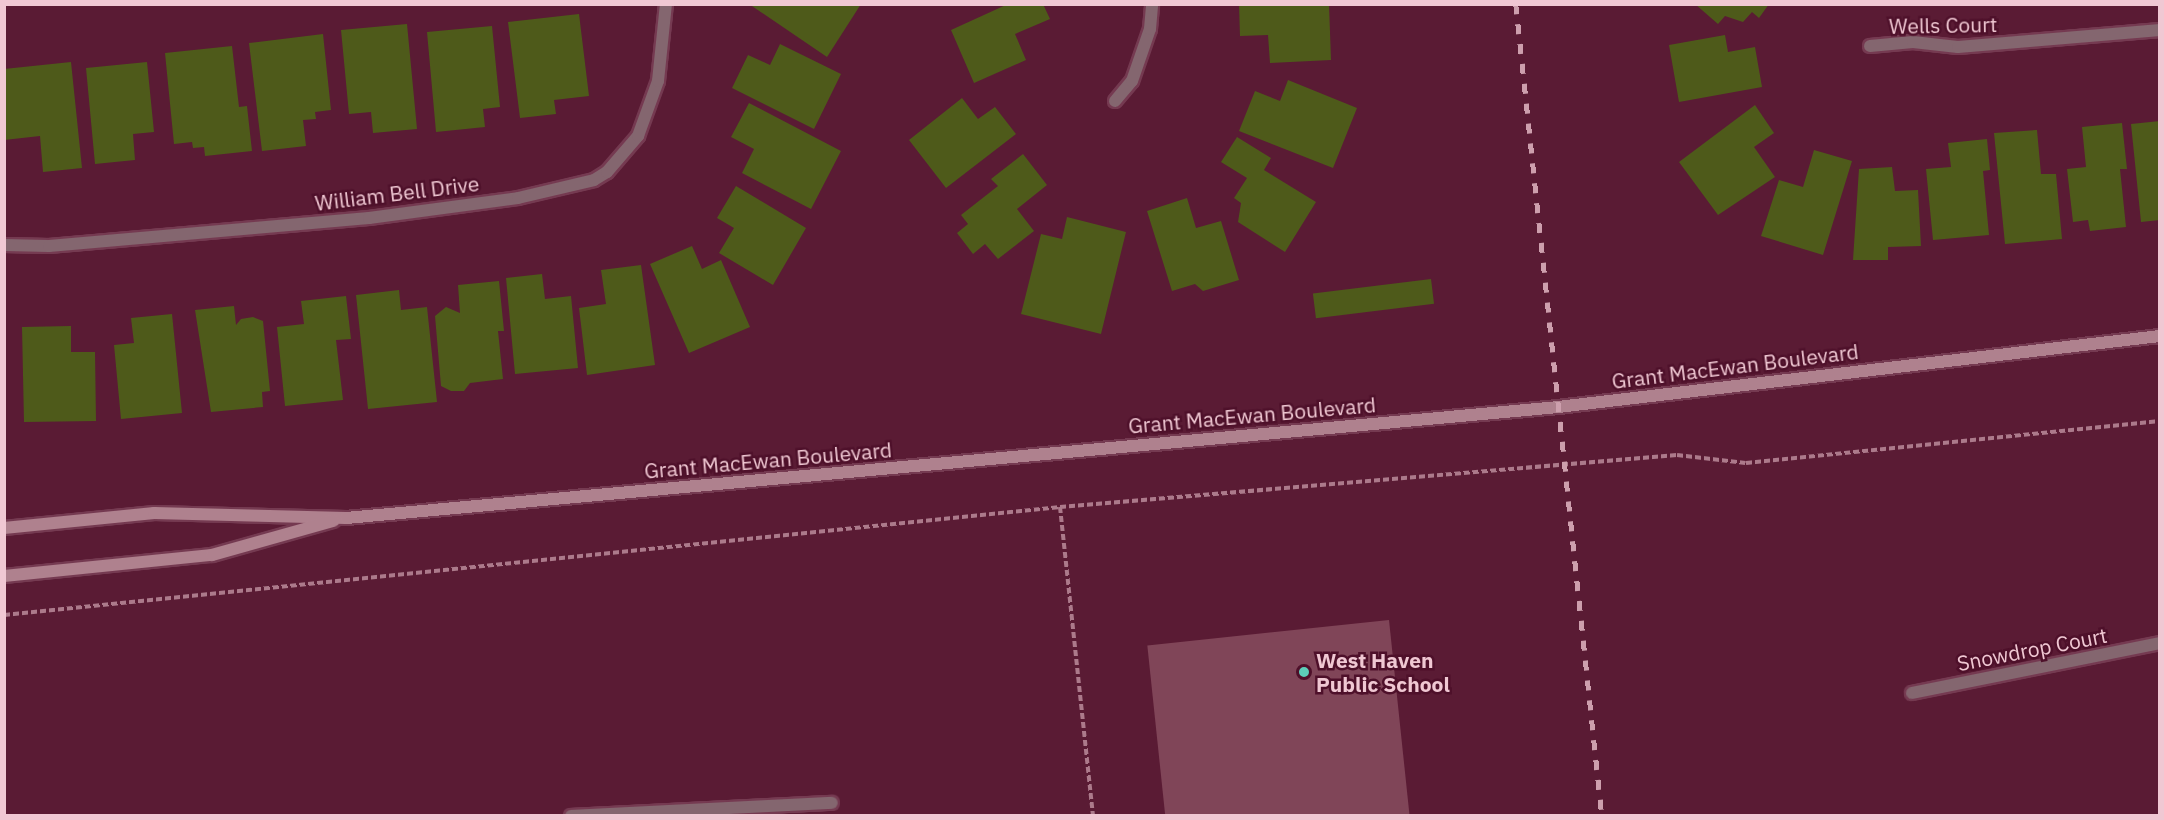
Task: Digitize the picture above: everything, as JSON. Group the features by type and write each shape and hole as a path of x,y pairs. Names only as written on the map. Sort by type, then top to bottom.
{"main road":[{"name":"Grant MacEwan Boulevard","path":"4,528 154,513 346,518 1558,407 2160,336"},
{"name":"Grant MacEwan Boulevard","path":"4,576 212,555 346,518"}],"street":[{"name":"William Bell Drive","path":"4,245 49,246 369,218 518,198 594,180 608,172 638,136 658,81 666,4"},
{"path":"1115,101 1132,81 1150,29 1152,4"},
{"name":"Wells Court","path":"1870,46 1913,42 1958,47 2160,30"},
{"name":"Snowdrop Court","path":"1912,693 2160,643"},
{"path":"572,816 692,812 832,803"}],"path":[{"path":"4,615 1060,507 1677,455 1746,463 2160,421"},
{"path":"1060,507 1093,816"}],"shaded area":[{"path":"1389,620 1409,815 1165,816 1147,645"}],"building":[{"path":"749,4 861,4 827,57"},
{"path":"1008,4 1043,4 1050,19 1015,34 1026,60 974,83 951,30"},
{"path":"1239,4 1329,4 1331,60 1270,63 1268,35 1240,36"},
{"path":"1695,4 1769,4 1759,18 1752,12 1743,22 1725,16 1718,24"},
{"path":"579,14 589,96 554,100 556,114 520,118 508,22"},
{"path":"407,24 417,129 373,133 371,112 349,114 341,30"},
{"path":"492,26 500,107 483,109 485,127 436,132 427,32"},
{"path":"323,34 331,110 315,112 316,119 303,120 306,146 262,151 249,43"},
{"path":"1725,35 1728,52 1755,47 1762,87 1679,102 1669,45"},
{"path":"780,44 841,74 814,129 732,88 748,55 770,65"},
{"path":"232,46 239,107 247,106 252,151 205,156 204,147 193,148 192,142 174,144 165,53"},
{"path":"71,62 82,168 43,172 40,136 4,140 4,69"},
{"path":"147,62 154,132 133,134 135,160 95,164 86,68"},
{"path":"1288,80 1357,108 1333,168 1239,131 1255,91 1280,101"},
{"path":"962,98 978,119 995,107 1016,134 946,188 909,140"},
{"path":"749,103 841,151 811,209 742,173 754,149 731,137"},
{"path":"1755,105 1774,133 1754,147 1775,177 1718,215 1679,162"},
{"path":"2160,121 2160,220 2141,222 2131,124"},
{"path":"2122,123 2127,169 2120,169 2126,227 2090,231 2088,220 2073,222 2067,169 2086,167 2082,127"},
{"path":"2037,130 2041,174 2056,174 2062,239 2005,244 1994,133"},
{"path":"1237,137 1271,158 1264,170 1316,202 1285,252 1238,222 1241,203 1234,198 1247,178 1221,162"},
{"path":"1987,139 1990,170 1983,171 1989,235 1933,240 1926,169 1951,167 1948,143"},
{"path":"1814,150 1852,161 1823,255 1761,236 1779,180 1803,187"},
{"path":"1023,154 1047,185 1017,209 1034,231 998,259 985,244 973,254 957,233 968,224 961,215 998,186 991,179"},
{"path":"1892,167 1895,191 1918,190 1921,246 1888,247 1888,260 1853,260 1859,169"},
{"path":"736,186 806,228 773,285 719,253 734,228 717,218"},
{"path":"1187,198 1196,228 1221,221 1239,280 1203,291 1195,284 1172,291 1147,211"},
{"path":"1067,217 1126,232 1101,334 1021,314 1041,234 1062,239"},
{"path":"692,246 702,269 721,260 750,327 689,353 650,264"},
{"path":"641,265 655,365 587,375 579,308 606,304 601,270"},
{"path":"542,274 545,299 571,296 578,368 515,374 506,278"},
{"path":"1431,279 1434,304 1316,318 1313,294"},
{"path":"499,281 504,331 498,331 503,379 470,383 464,391 451,391 441,386 435,316 446,307 460,313 458,285"},
{"path":"399,290 401,310 427,307 437,402 368,409 356,295"},
{"path":"346,296 351,339 336,340 343,400 285,406 277,327 304,324 301,301"},
{"path":"234,306 236,325 241,319 253,317 263,321 270,391 262,392 263,407 211,412 195,310"},
{"path":"172,314 182,413 121,419 114,345 134,343 131,318"},
{"path":"71,326 71,352 95,352 96,421 24,422 22,327"}],"railway":[{"path":"1516,4 1602,816"}],"place":[{"name":"West Haven Public School","path":"1304,672"}]}
